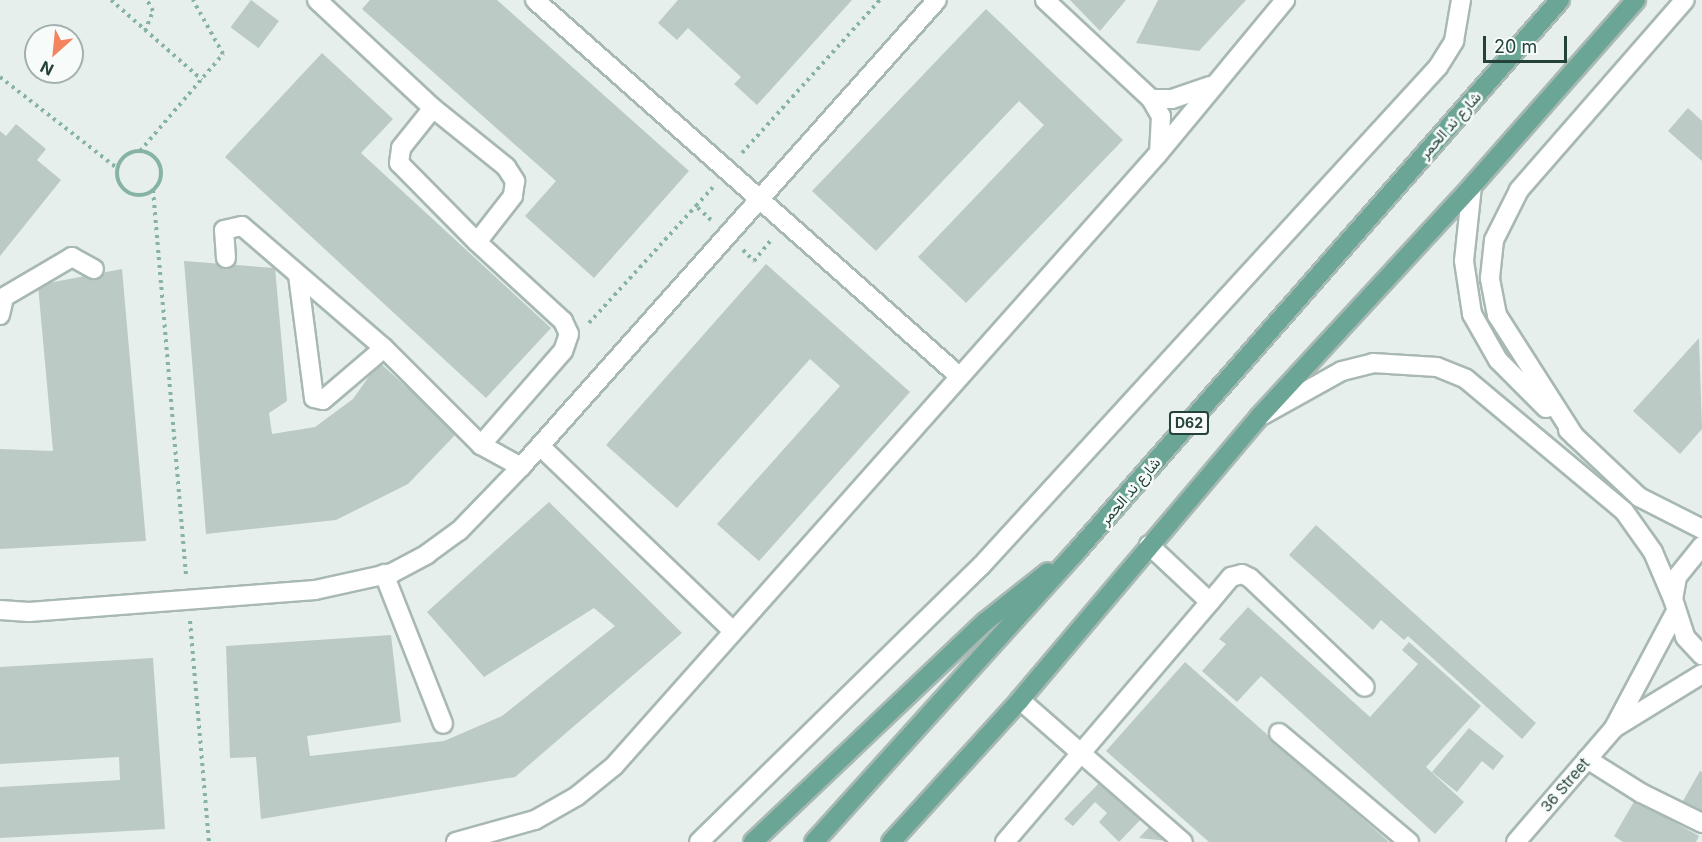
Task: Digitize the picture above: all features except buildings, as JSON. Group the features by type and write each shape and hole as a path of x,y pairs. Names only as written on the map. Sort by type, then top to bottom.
{"main road":[{"name":"شارع ند الحمر","path":"814,842 1076,552 1560,0"},
{"path":"891,842 1020,700 1259,417 1472,186 1636,0"},
{"path":"753,842 985,621 1076,552"}],"street":[{"path":"317,0 433,108 506,167 515,181 513,196 477,242"},
{"path":"536,0 959,376"},
{"path":"0,610 28,612 315,590 388,574 459,531 540,446 937,0"},
{"path":"1045,0 1151,99 1162,126 1157,155"},
{"path":"456,842 535,820 577,796 614,766 1157,155 1212,85 1285,0"},
{"path":"699,842 981,566 1438,67 1454,41 1461,0"},
{"path":"1575,437 1497,315 1490,278 1494,240 1519,190 1685,0"},
{"path":"1151,99 1172,99 1212,85"},
{"path":"433,108 401,148 399,163 477,242 563,321 569,334 567,346 481,445"},
{"path":"1472,186 1464,261 1472,314 1498,360 1639,497 1702,529"},
{"path":"226,258 223,237 236,224 384,348 481,445 521,467"},
{"path":"0,315 2,296 72,257 81,258 94,269"},
{"path":"298,275 314,398 323,400 384,348"},
{"path":"1259,417 1342,371 1373,363 1426,365 1467,380 1624,511 1653,552 1685,637 1702,655"},
{"path":"540,446 733,631"},
{"path":"1149,545 1210,602"},
{"name":"36 Street","path":"1516,842 1614,728 1674,607 1677,577 1702,546"},
{"path":"388,574 448,721"},
{"path":"1005,842 1083,755 1232,577 1242,574 1365,687"},
{"name":"36 Street","path":"1614,728 1702,674"},
{"path":"1020,700 1183,842"},
{"path":"1279,733 1409,842"},
{"path":"1587,759 1641,793 1702,823"}],"path":[{"path":"111,0 202,80"},
{"path":"146,31 153,11 147,0"},
{"path":"140,151 223,54 193,0"},
{"path":"739,156 880,0"},
{"path":"0,77 117,168 120,185 127,192 136,195 153,190"},
{"path":"117,168 130,152 140,151 160,166 153,190 209,842"},
{"path":"567,346 696,206"}]}
